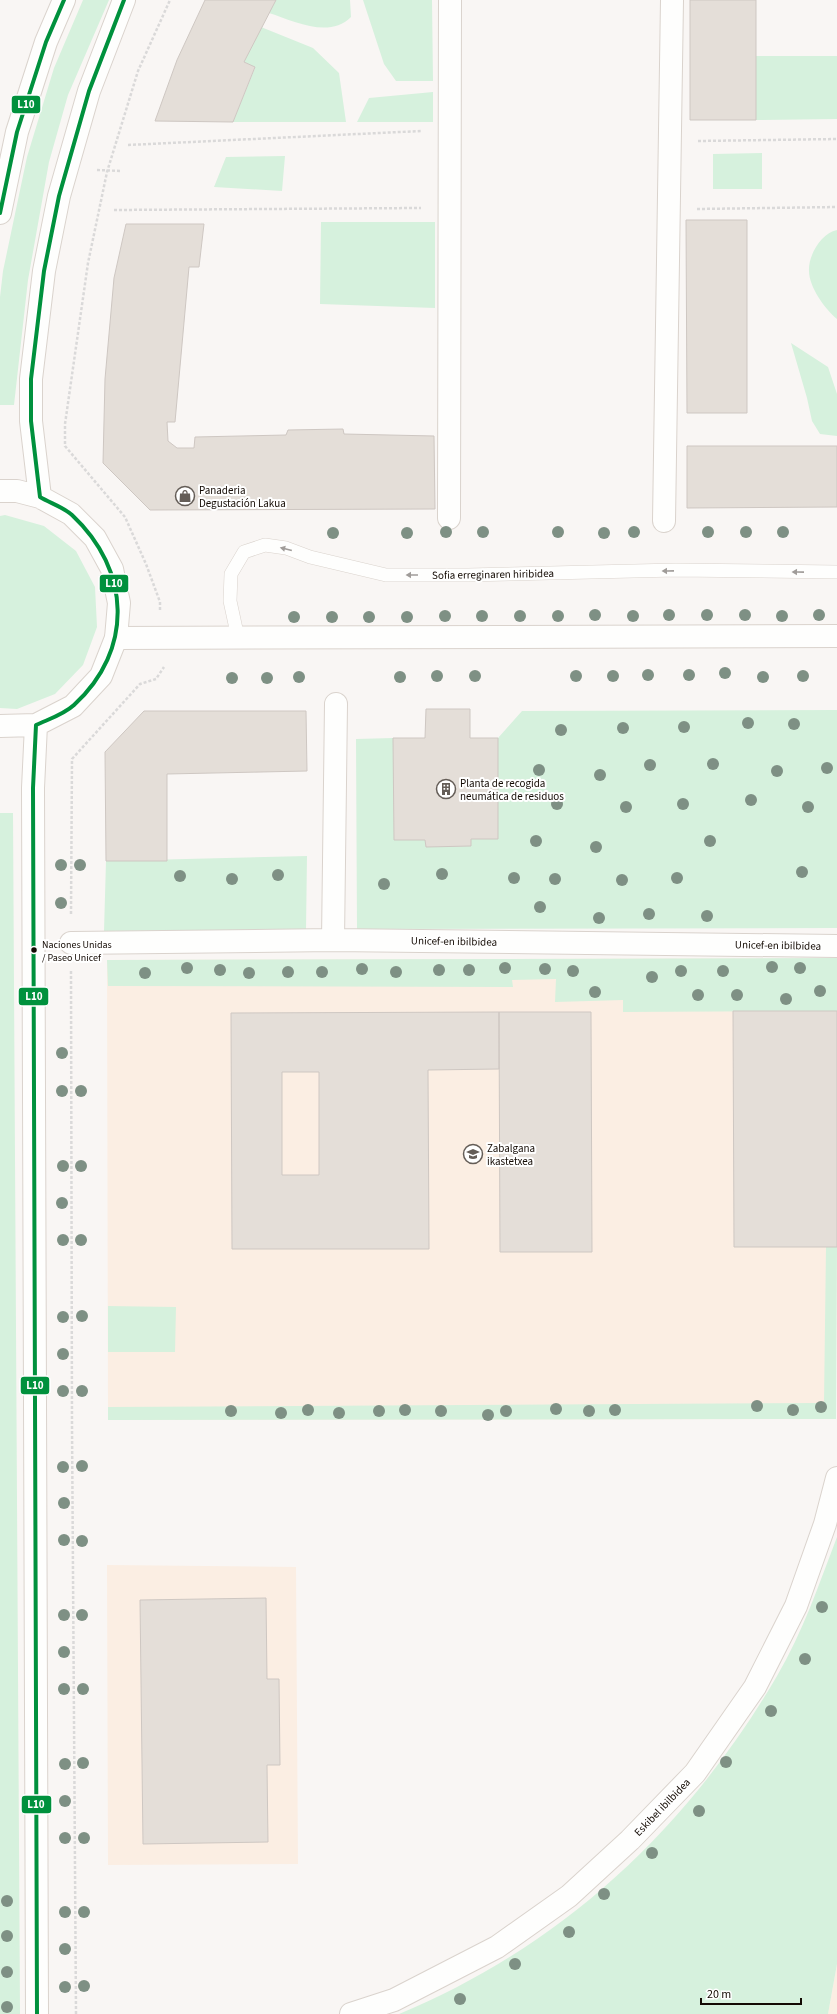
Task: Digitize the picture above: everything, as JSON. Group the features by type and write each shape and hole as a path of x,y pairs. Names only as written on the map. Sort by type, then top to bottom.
{"street":[{"path":"0,213 17,132 46,42 64,0"},
{"path":"40,497 32,421 31,379 44,271 60,196 89,91 124,0"},
{"path":"449,518 450,0"},
{"path":"664,521 672,0"},
{"path":"0,490 17,491 40,497 71,514 95,538 112,569 119,603 116,638 101,676 73,706 36,726 0,726"},
{"path":"116,638 837,636"},
{"path":"333,940 336,704"},
{"path":"36,726 32,788 37,2014"},
{"name":"Unicef-en ibilbidea","path":"71,943 333,940 837,946"},
{"name":"Eskibel ibilbidea","path":"351,2014 394,2000 497,1947 569,1896 630,1840 695,1773 755,1687 796,1606 825,1524 837,1478"}],"lane":[{"name":"Sofia erreginaren hiribidea","path":"238,638 230,601 231,574 244,552 264,545 286,548 310,558 386,575 468,575 676,570 837,572"}],"path":[{"path":"76,2014 72,1433 72,759 140,684 156,679 164,668 160,602 146,564 125,517 65,446 65,424 88,263 107,172 138,71 170,0"},
{"path":"128,145 450,129"},
{"path":"669,141 837,139"},
{"path":"114,210 450,208"},
{"path":"668,209 837,208"}],"shaded area":[{"name":"Zabalgana ikastetxea","path":"837,958 836,1419 108,1420 107,960"},
{"path":"107,1565 296,1567 298,1864 108,1865"},
{"path":"837,1964 837,2014 828,2014"}],"green space":[{"path":"83,0 109,0 68,95 49,162 28,280 14,405 0,405 0,297 3,271 27,157 54,68"},
{"path":"276,0 350,0 351,17 332,27 322,28 300,24 269,13"},
{"path":"363,0 432,0 433,81 396,81 384,64"},
{"path":"261,27 313,48 339,73 346,122 233,122 255,68 244,62"},
{"path":"756,56 837,56 837,119 756,120"},
{"path":"433,92 433,122 357,122 369,98"},
{"path":"762,153 762,189 713,189 713,154"},
{"path":"285,156 282,191 214,187 226,157"},
{"path":"321,222 435,222 435,308 320,304"},
{"path":"837,230 837,319 818,297 810,277 809,265 813,252 821,240 831,232"},
{"path":"791,343 828,367 837,394 837,436 820,434 812,421"},
{"path":"5,515 44,526 76,551 95,587 97,627 83,665 55,694 17,709 0,708 0,516"},
{"path":"837,710 837,928 357,929 356,739 393,738 426,847 470,846 471,839 498,839 498,738 522,711"},
{"path":"0,813 13,813 20,2014 0,2014"},
{"path":"307,856 306,930 104,931 106,861"},
{"path":"837,958 837,1011 623,1012 623,1000 555,1002 556,979 512,980 513,987 108,986 107,960"},
{"path":"826,1247 837,1247 836,1419 108,1420 108,1407 824,1403"},
{"path":"108,1306 176,1307 175,1352 108,1352"},
{"path":"837,1537 837,1964 828,2014 399,2014 459,1986 515,1954 567,1917 616,1876 662,1832 703,1783 742,1731 777,1676 803,1625"}],"building":[{"path":"205,0 276,0 244,62 255,67 233,122 155,121 177,60"},
{"path":"690,0 756,0 756,120 690,120"},
{"path":"686,220 747,220 747,413 687,413"},
{"path":"126,224 204,224 199,267 189,267 175,422 167,422 168,441 177,448 194,448 195,437 286,435 288,430 343,429 344,434 434,436 435,509 150,510 103,463 105,379 114,278"},
{"path":"687,446 837,446 837,507 687,508"},
{"name":"Planta de recogida neumática de residuos","path":"426,709 470,709 470,738 498,738 498,839 471,839 471,846 426,847 425,840 394,840 393,738 425,738"},
{"path":"144,711 306,711 307,771 167,774 167,861 106,861 105,752"},
{"path":"733,1011 837,1011 837,1247 734,1247"},
{"path":"499,1012 499,1069 428,1070 429,1249 232,1249 231,1013","holes":["282,1072 319,1072 319,1175 282,1175"]},
{"path":"499,1012 591,1012 592,1252 500,1252"},
{"path":"266,1598 267,1679 279,1679 280,1765 267,1765 268,1842 143,1844 140,1600"}],"transit line":[{"name":"L10","path":"0,213 17,132 46,42 64,0"},
{"name":"L10","path":"37,2014 33,788 36,725 65,712 74,705 94,683 107,660 115,635 118,610 114,585 106,560 91,537 72,515 61,507 40,497 31,421 31,379 44,271 59,196 89,91 124,0"}],"place":[{"name":"Panaderia Degustación Lakua","path":"185,496"},
{"name":"Planta de recogida neumática de residuos","path":"446,789"},
{"name":"Naciones Unidas / Paseo Unicef","path":"34,950"},
{"name":"Zabalgana ikastetxea","path":"473,1154"}]}
